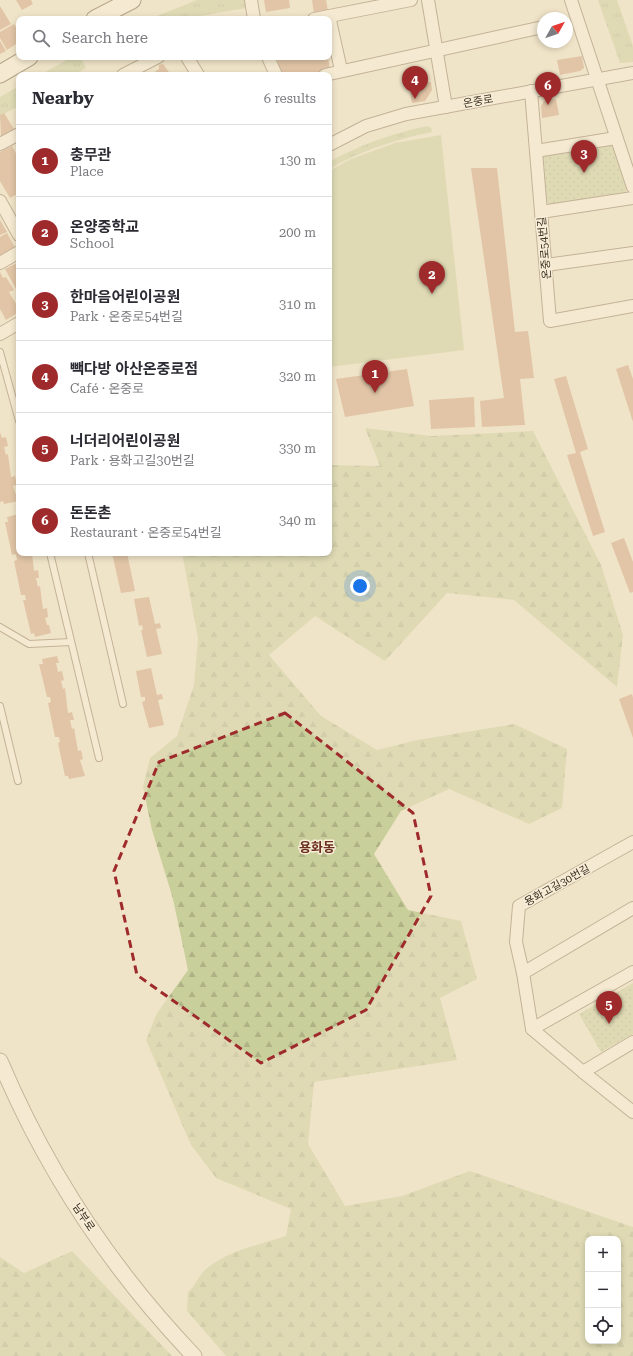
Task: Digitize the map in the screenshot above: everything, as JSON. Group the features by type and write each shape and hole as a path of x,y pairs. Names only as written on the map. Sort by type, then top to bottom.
{"main road":[{"path":"101,16 132,0"},
{"path":"0,74 24,60"}],"street":[{"path":"251,0 254,16"},
{"path":"329,16 411,0"},
{"path":"428,0 446,107"},
{"path":"571,0 572,12"},
{"path":"573,22 597,79 633,187"},
{"path":"332,73 537,28"},
{"path":"332,30 341,70"},
{"path":"129,72 152,60"},
{"path":"189,60 196,72"},
{"path":"269,60 275,72"},
{"name":"온중로","path":"332,143 348,134 386,119 633,73"},
{"name":"온중로54번길","path":"531,91 550,321 633,306"},
{"path":"0,144 16,136"},
{"path":"536,151 616,138"},
{"path":"542,212 633,198"},
{"path":"1,204 16,230"},
{"path":"546,265 633,253"},
{"path":"0,263 16,254"},
{"path":"0,334 16,325"},
{"name":"용화고길30번길","path":"532,1029 523,973 516,942 519,906 633,842"},
{"path":"523,973 633,908"},
{"path":"633,972 532,1029 633,1112"},
{"path":"583,1072 633,1042"},
{"name":"남부로","path":"0,1061 12,1090 37,1139 69,1195 109,1255 138,1293 194,1356"}],"lane":[{"path":"0,352 16,410"},
{"path":"51,556 99,758"},
{"path":"89,556 123,704"},
{"path":"0,627 29,644 71,642"},
{"path":"0,706 18,781"}],"highlighted area":[{"path":"285,713 413,813 431,896 366,1010 261,1063 137,975 114,871 159,762"}],"green space":[{"path":"197,0 245,0 246,8 200,16 157,16"},
{"path":"598,0 617,0 633,46 633,62 620,63"},
{"path":"67,60 82,60 86,68 79,72 45,72"},
{"path":"16,88 16,108 0,116 0,97"},
{"path":"427,126 431,128 432,132 379,146 354,156 332,167 332,160 365,145 401,132"},
{"path":"441,135 464,350 332,367 332,169 351,159 395,143"},
{"path":"610,144 615,147 628,188 623,196 550,205 546,201 542,157 547,154"},
{"path":"365,428 431,436 533,431 601,565 623,635 617,687 514,600 447,593 385,661 315,616 269,655 321,716 377,750 417,740 514,724 567,749 562,808 529,824 449,789 401,811 374,854 408,910 461,921 477,979 440,998 457,1060 314,1082 308,1144 345,1206 402,1196 470,1171 633,1227 633,1356 226,1356 187,1311 188,1292 205,1270 213,1263 233,1253 286,1236 291,1209 216,1178 191,1145 146,1040 157,1013 188,970 173,899 152,830 143,787 150,758 177,736 194,685 198,638 183,556 332,556 332,465 380,466"},
{"path":"633,983 633,1034 601,1052 579,1014"},
{"path":"72,1251 172,1356 0,1356 0,1257 24,1273"}],"building":[{"path":"16,0 31,0 33,4 22,10"},
{"path":"264,0 289,0 290,8 266,12"},
{"path":"312,0 326,0 328,11 314,14"},
{"path":"0,6 11,24 0,30"},
{"path":"14,24 16,28 16,44 7,50 0,38 0,32"},
{"path":"0,41 6,51 0,54"},
{"path":"582,56 584,68 580,71 560,75 557,60"},
{"path":"278,60 328,60 330,70 319,72 281,72"},
{"path":"163,64 169,72 154,72 159,69 159,65"},
{"path":"431,82 432,90 425,101 412,103 409,86"},
{"path":"556,99 559,115 542,118 541,106 544,101"},
{"path":"4,113 14,129 1,136 0,115"},
{"path":"12,146 16,153 16,195 10,198 0,181 0,152"},
{"path":"471,168 497,168 515,332 528,331 534,378 520,379 525,425 482,427 480,401 504,398"},
{"path":"0,220 7,232 0,235"},
{"path":"7,233 14,246 13,249 0,258 0,237"},
{"path":"16,264 16,289 5,269"},
{"path":"0,272 3,278 6,277 14,290 9,292 16,304 16,314 6,320 0,309"},
{"path":"628,365 633,379 633,422 616,369"},
{"path":"407,369 414,406 345,417 336,379"},
{"path":"566,376 588,449 580,452 605,532 593,536 567,455 576,453 554,379"},
{"path":"474,397 475,427 431,429 429,400"},
{"path":"0,432 2,438 6,437 8,446 4,447 6,455 8,454 11,477 15,476 16,485 13,486 16,495 16,502 4,504 3,501 0,502"},
{"path":"16,515 16,554 12,555 5,522 8,522 7,517"},
{"path":"624,538 633,562 633,592 630,593 611,543"},
{"path":"16,556 32,556 34,571 38,570 39,578 36,578 38,587 40,586 43,609 47,608 48,617 45,618 51,633 35,637 34,633 31,634 23,600 26,600 25,595 21,595 14,561 17,560"},
{"path":"113,556 128,556 135,591 121,593"},
{"path":"149,597 155,624 160,623 161,628 156,629 162,654 147,657 141,630 143,630 142,625 139,626 134,599"},
{"path":"57,656 59,663 56,663 58,672 62,671 64,680 61,681 63,689 65,688 68,713 72,712 74,720 70,720 72,729 74,728 78,751 81,750 83,759 80,760 85,776 69,779 68,776 65,776 58,743 60,742 59,737 55,737 48,703 51,702 50,697 47,697 39,664 43,664 42,659"},
{"path":"151,668 157,695 162,694 163,699 158,700 164,725 149,728 142,702 145,701 145,697 141,697 136,671"},
{"path":"632,694 633,698 633,738 619,699"}],"place":[{"name":"빽다방 아산온중로점","path":"415,99"},
{"name":"돈돈촌","path":"548,105"},
{"name":"한마음어린이공원","path":"584,173"},
{"name":"온양중학교","path":"432,294"},
{"name":"충무관","path":"375,393"},
{"name":"너더리어린이공원","path":"609,1024"}],"district":[{"name":"용화동","path":"317,847"}]}
